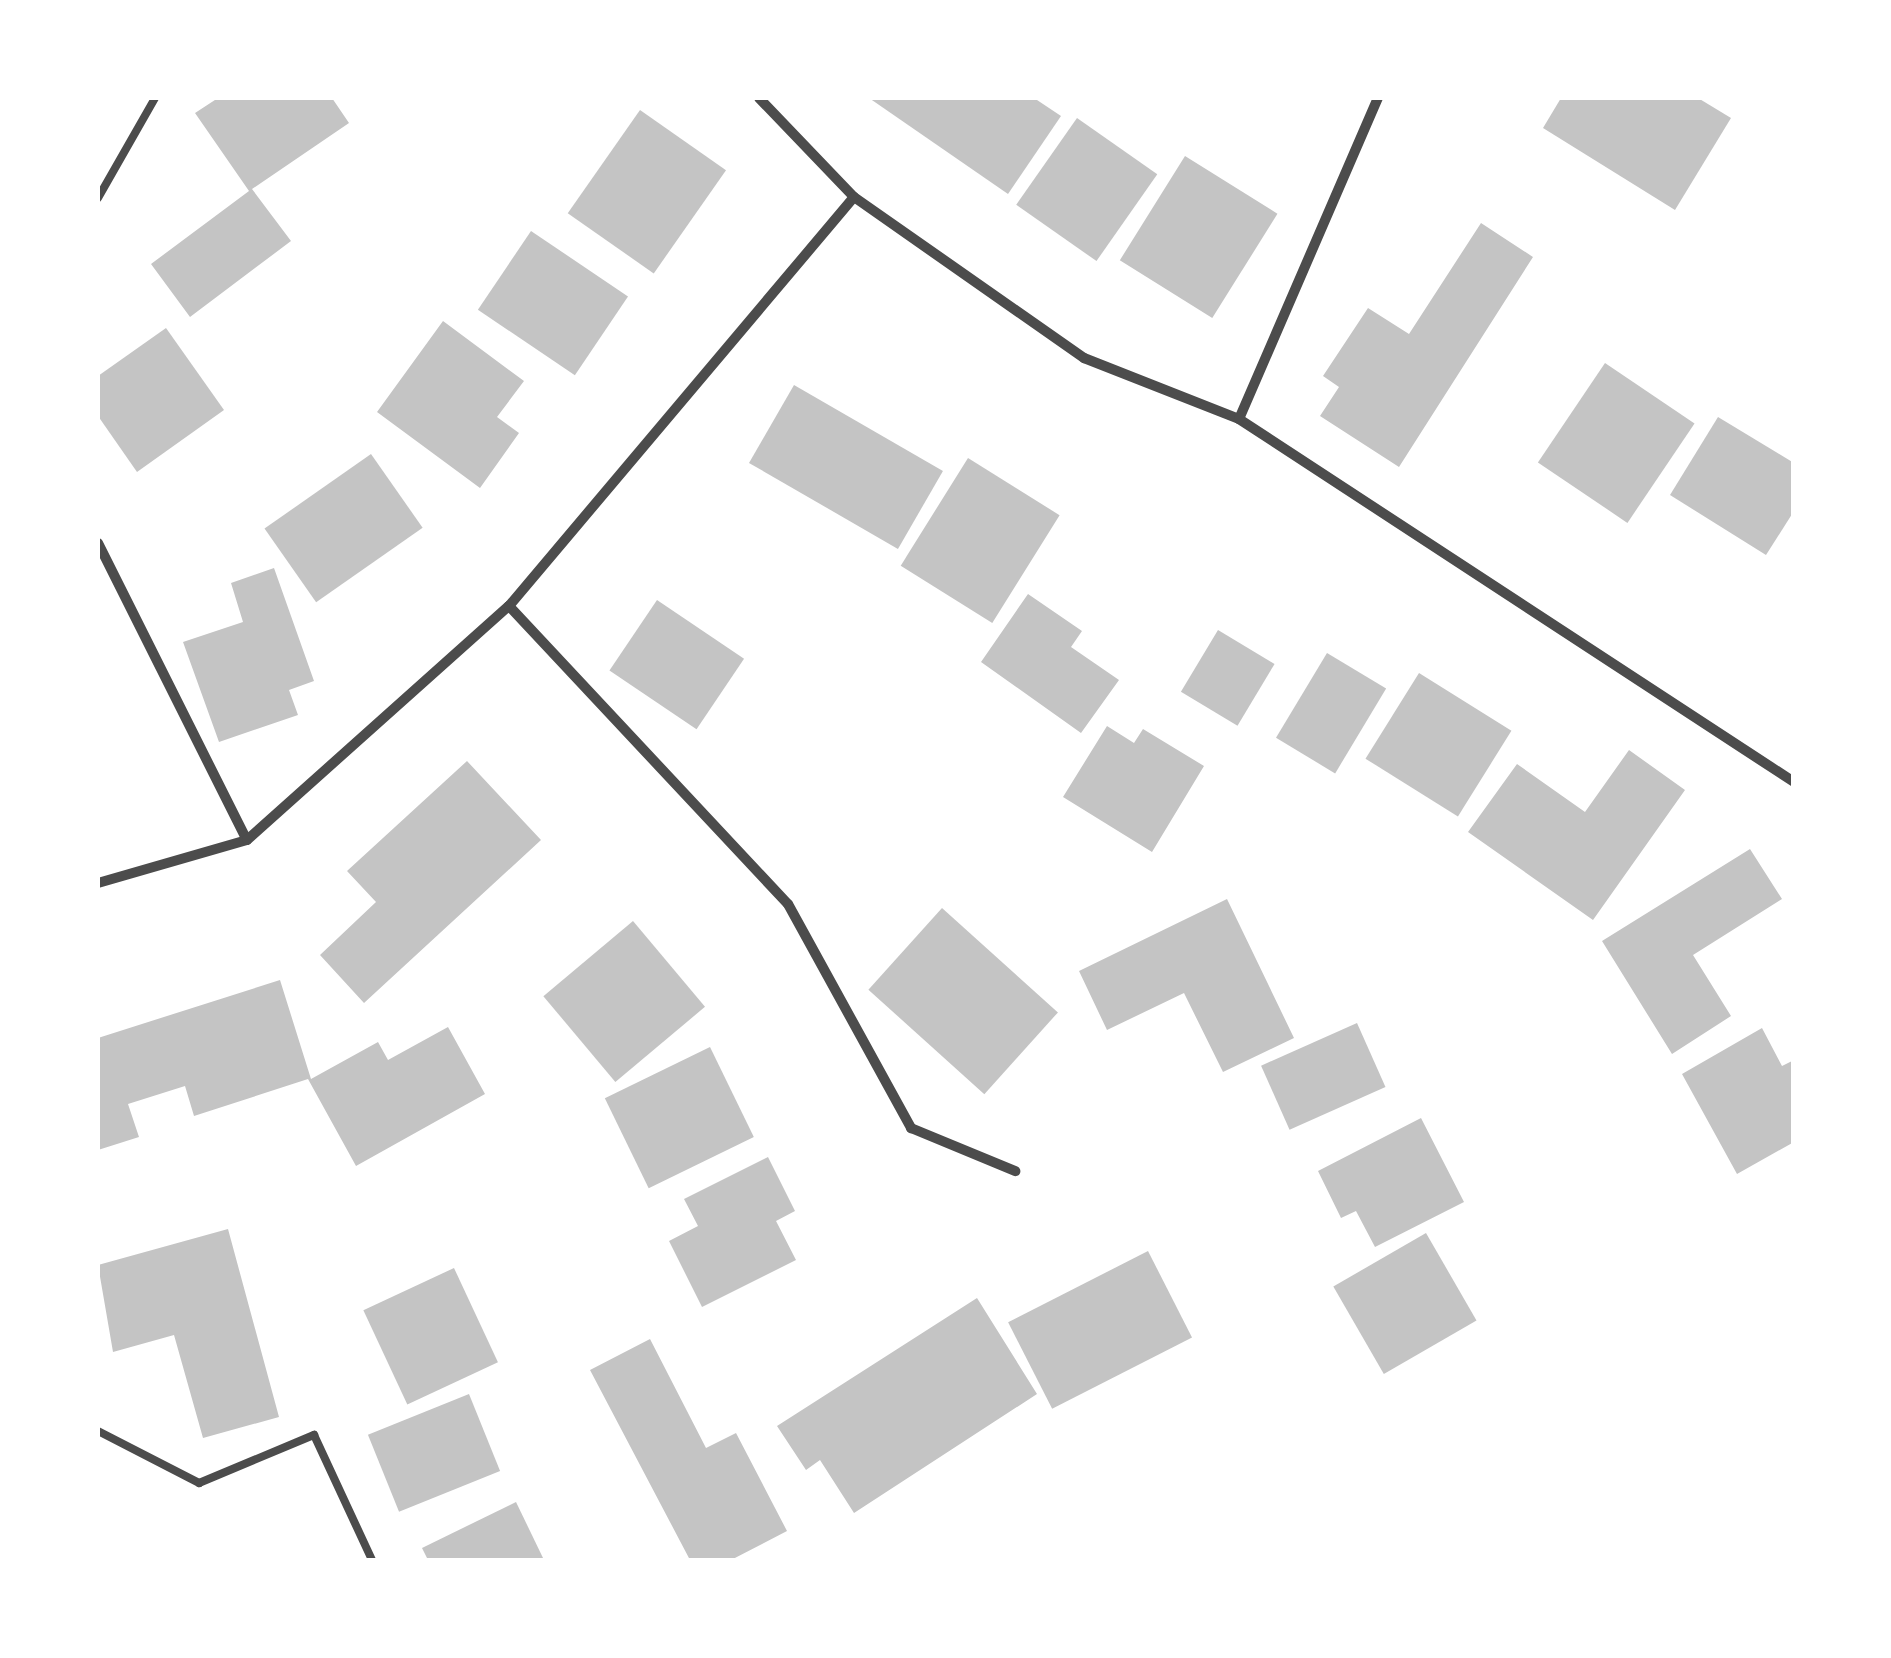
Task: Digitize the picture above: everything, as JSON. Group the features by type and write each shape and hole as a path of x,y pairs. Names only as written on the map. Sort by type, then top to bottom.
{"street":[{"path":"758,98 854,197 1084,358 1238,419 1794,782"},
{"path":"1238,419 1378,98"},
{"path":"98,883 246,840 509,606 854,197"},
{"path":"98,543 246,840"},
{"path":"509,606 788,904 911,1128 1015,1171"}],"lane":[{"path":"98,198 155,98"},
{"path":"98,1431 199,1483 314,1435 372,1560"}],"building":[{"path":"218,98 332,98 349,123 252,189 291,241 190,317 151,264 249,191 195,113"},
{"path":"869,98 1034,98 1061,116 1008,194"},
{"path":"1561,98 1698,98 1731,118 1675,210 1543,128"},
{"path":"640,110 726,170 654,273 568,213"},
{"path":"1077,118 1157,174 1096,261 1016,205"},
{"path":"1185,156 1277,214 1212,318 1120,260"},
{"path":"1481,223 1533,257 1399,467 1320,416 1339,387 1323,376 1368,308 1409,334"},
{"path":"531,231 628,296 575,375 478,310"},
{"path":"443,321 524,381 497,417 519,433 480,488 377,412"},
{"path":"166,328 224,410 137,472 98,416 98,376"},
{"path":"1605,363 1695,423 1627,523 1538,462"},
{"path":"794,385 943,471 898,549 749,463"},
{"path":"1718,417 1794,463 1794,511 1766,555 1670,495"},
{"path":"371,454 423,528 316,602 265,529"},
{"path":"968,458 1060,515 992,623 901,566"},
{"path":"274,568 314,681 289,690 298,715 219,742 183,642 243,622 231,583"},
{"path":"1028,594 1082,631 1071,647 1119,680 1081,733 981,662"},
{"path":"657,600 744,659 697,729 609,670"},
{"path":"1218,630 1275,664 1237,726 1181,692"},
{"path":"1327,653 1386,689 1335,773 1276,738"},
{"path":"1419,673 1511,731 1458,816 1365,759"},
{"path":"1107,726 1134,743 1143,729 1204,766 1152,852 1063,797"},
{"path":"1629,750 1685,790 1593,920 1468,832 1517,764 1585,812"},
{"path":"467,761 541,840 364,1003 320,955 376,902 347,871"},
{"path":"1750,849 1782,899 1693,955 1731,1016 1672,1054 1602,941"},
{"path":"1227,899 1294,1038 1223,1072 1184,993 1107,1030 1079,971"},
{"path":"942,908 1058,1012 984,1094 868,990"},
{"path":"633,921 705,1007 615,1082 543,996"},
{"path":"280,980 311,1079 378,1042 388,1060 448,1027 485,1094 356,1166 308,1079 194,1116 185,1086 128,1104 139,1137 98,1150 98,1038"},
{"path":"1357,1023 1385,1087 1290,1130 1261,1066"},
{"path":"1762,1028 1782,1066 1794,1060 1794,1142 1737,1174 1682,1074"},
{"path":"710,1047 754,1137 649,1188 605,1098"},
{"path":"1421,1118 1464,1202 1375,1247 1356,1211 1341,1218 1318,1171"},
{"path":"768,1157 795,1211 776,1221 796,1260 702,1307 669,1241 698,1226 684,1199"},
{"path":"228,1229 279,1417 203,1438 174,1335 113,1352 98,1265"},
{"path":"1426,1233 1476,1320 1384,1374 1333,1286"},
{"path":"1148,1251 1192,1337 1052,1409 1008,1322"},
{"path":"454,1268 498,1362 407,1405 363,1310"},
{"path":"977,1298 1037,1394 854,1513 820,1460 806,1470 777,1426"},
{"path":"650,1339 706,1448 736,1433 787,1531 731,1560 690,1560 590,1370"},
{"path":"469,1394 500,1471 399,1512 368,1435"},
{"path":"516,1502 544,1560 428,1560 422,1548"}]}
